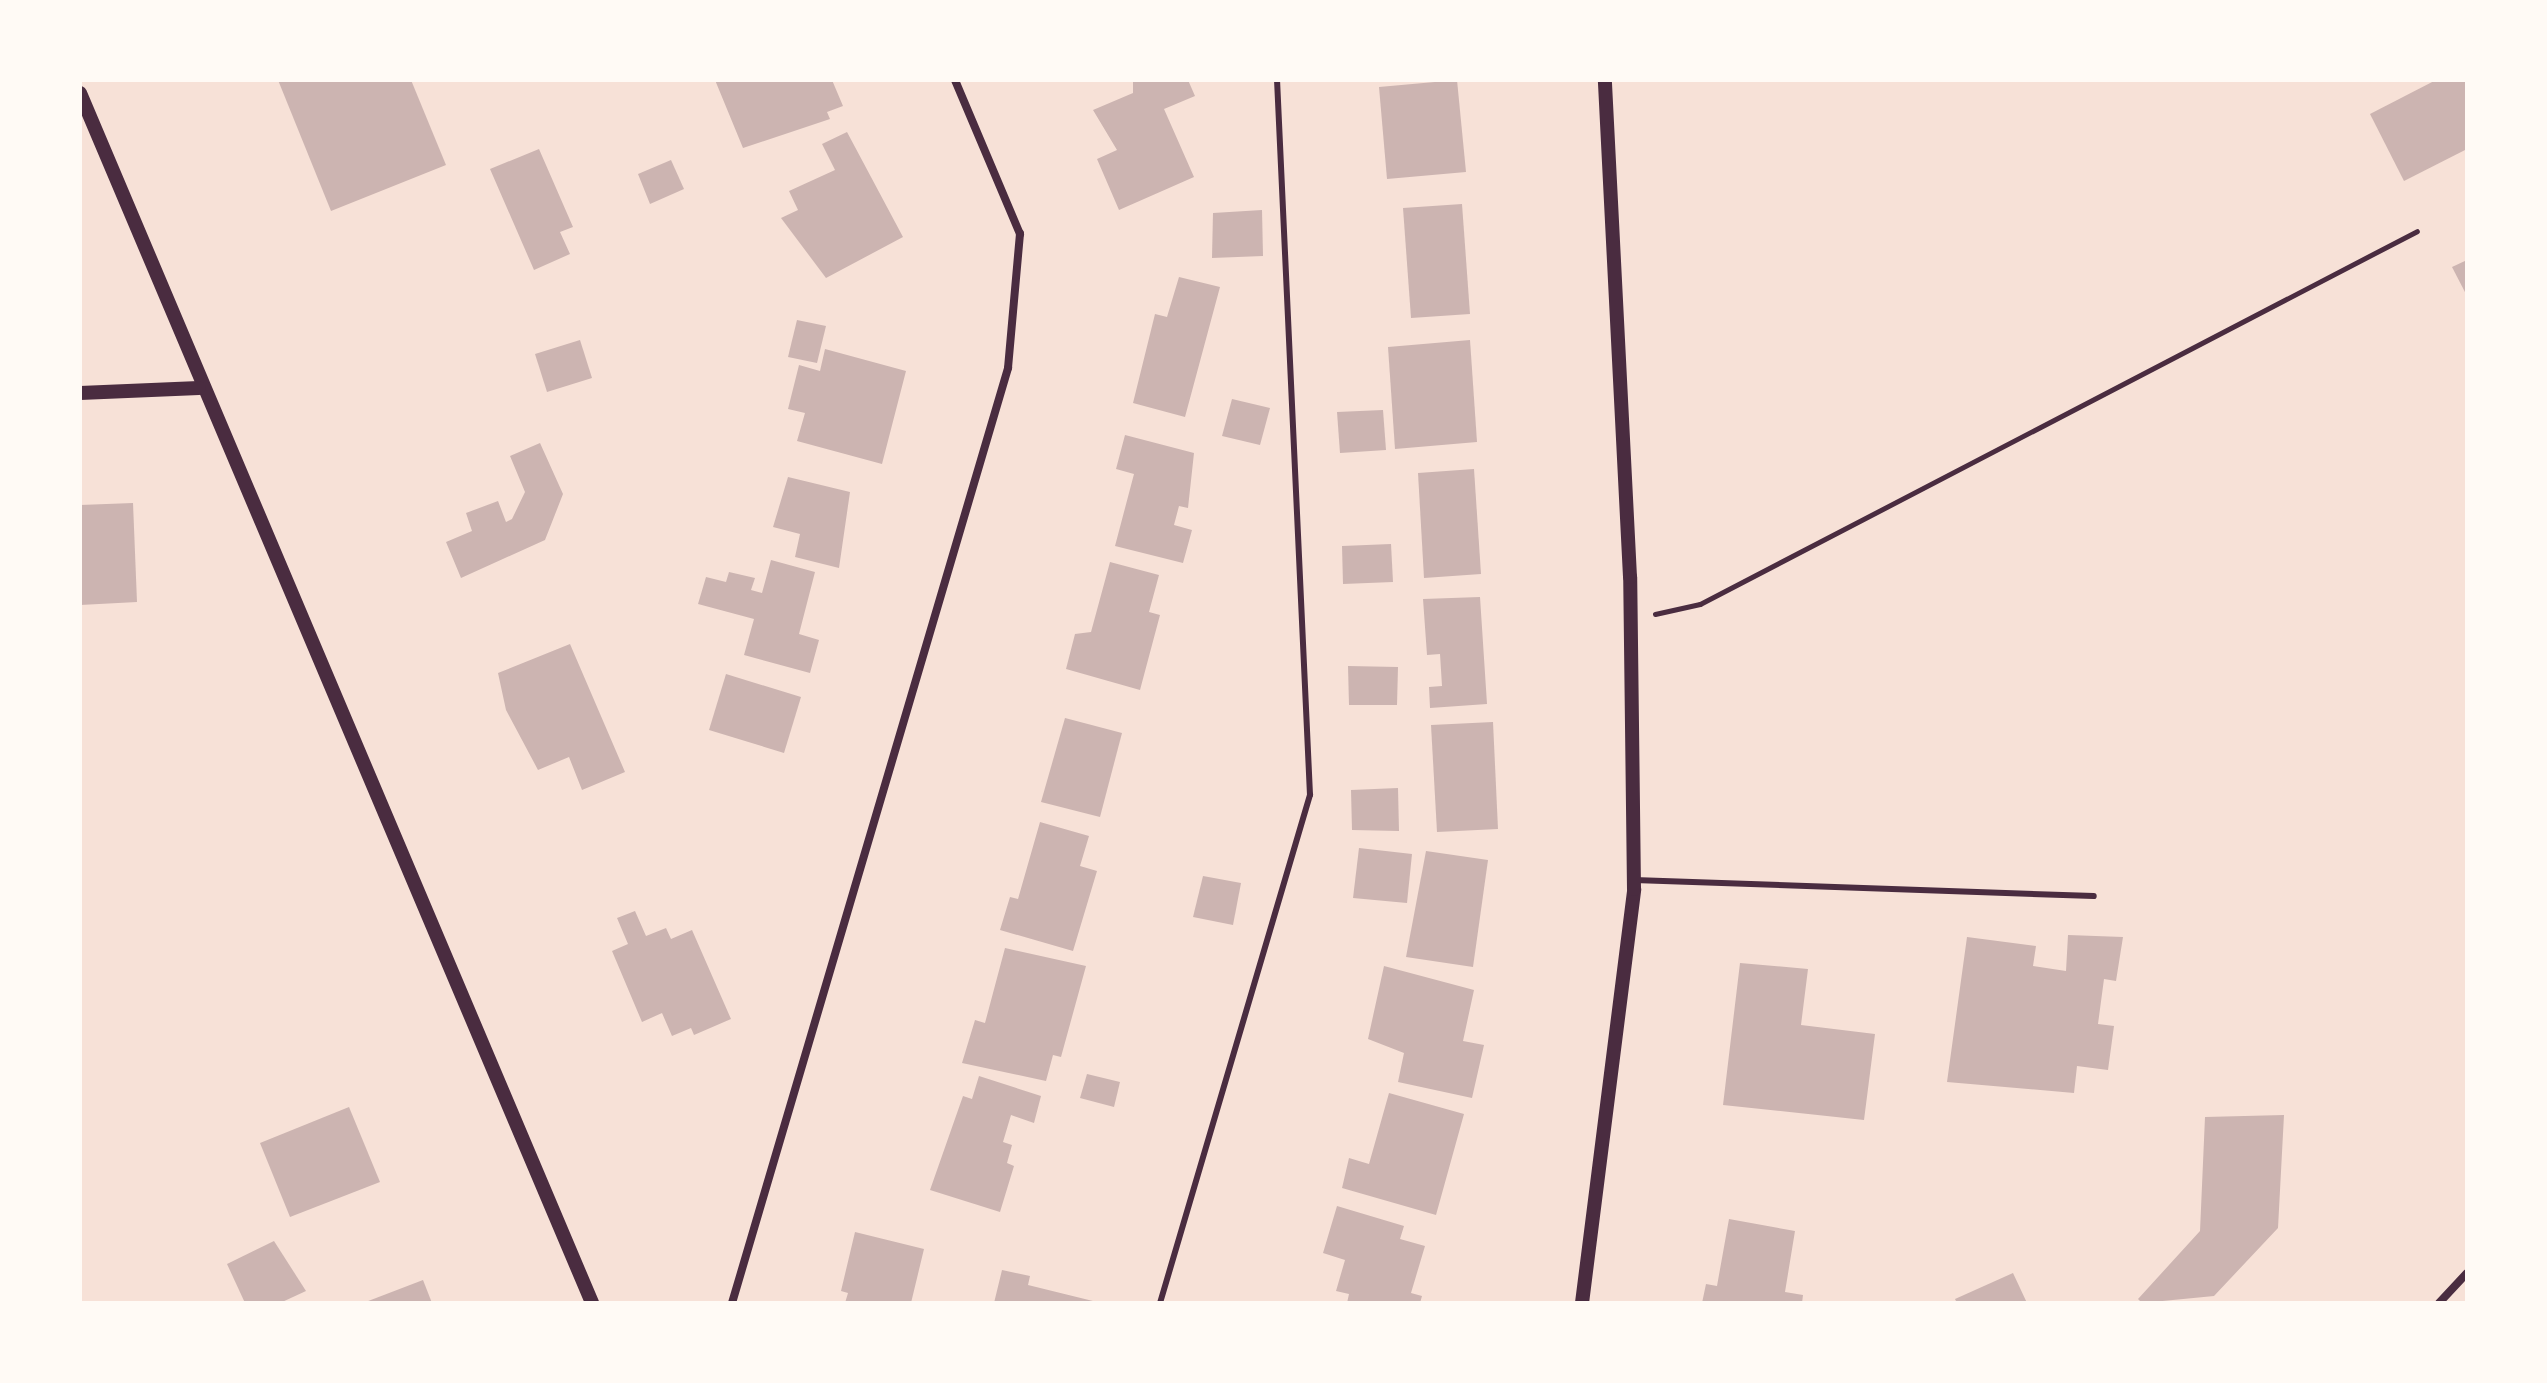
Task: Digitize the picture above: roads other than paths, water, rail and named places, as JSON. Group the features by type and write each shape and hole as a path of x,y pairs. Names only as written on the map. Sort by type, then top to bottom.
{"street":[{"path":"732,1303 1008,368 1020,234 955,80"},
{"path":"1582,1303 1634,880 1630,620 1605,80"},
{"path":"80,93 199,388 592,1303"},
{"path":"80,393 199,388"},
{"path":"2439,1303 2467,1273"}],"lane":[{"path":"1160,1303 1310,795 1277,80"},
{"path":"1634,880 2094,896"}]}
